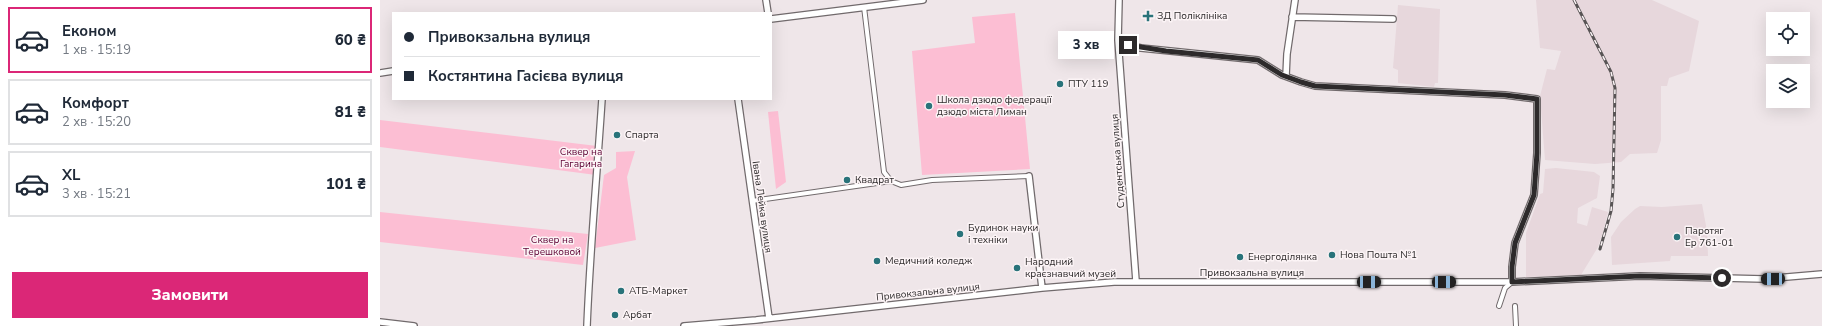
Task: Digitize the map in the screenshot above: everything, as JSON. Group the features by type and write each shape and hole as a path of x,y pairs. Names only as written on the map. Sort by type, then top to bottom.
{"street":[{"path":"766,0 768,12"},
{"path":"772,19 923,0"},
{"name":"Студентська вулиця","path":"1119,0 1118,40 1136,281"},
{"path":"1286,76 1287,54 1295,0"},
{"path":"864,7 884,172 891,181 901,185 932,180 1029,176 1042,288"},
{"path":"1292,17 1393,19"},
{"path":"1118,40 1128,45 1141,48 1258,60 1286,76 1315,86 1505,95 1537,99 1537,153 1534,195 1515,243 1512,282 1505,288 1499,306"},
{"path":"380,73 392,71"},
{"path":"587,326 589,267 597,182 602,100"},
{"name":"Івана Лейка вулиця","path":"738,100 769,318"},
{"path":"752,202 891,181"},
{"name":"Привокзальна вулиця","path":"684,326 1042,288 1136,281 1512,282 1640,276 1770,279 1822,274"},
{"path":"1515,306 1516,326"},
{"path":"380,322 414,326"}],"shaded area":[{"path":"1536,0 1652,0 1699,21 1689,71 1669,78 1667,86 1661,86 1661,140 1657,153 1630,154 1621,162 1595,164 1545,160 1540,96 1547,69 1555,70 1561,51 1540,48"},
{"path":"1398,5 1440,9 1438,83 1435,83 1434,87 1398,83 1398,70 1393,68"},
{"path":"1556,168 1594,172 1600,176 1597,198 1578,208 1577,223 1587,226 1592,207 1608,212 1603,232 1598,247 1581,275 1526,277 1526,233 1540,194 1543,193 1545,169"},
{"path":"1702,204 1707,231 1708,256 1671,256 1670,261 1612,265 1611,237 1621,222 1635,209 1640,206 1662,207"}],"green space":[{"path":"1015,13 1030,169 922,175 912,51 975,43 972,17"},
{"path":"778,111 786,182 776,189 768,112"},
{"name":"Сквер на Гагарина","path":"380,120 597,146 596,175 380,147"},
{"path":"635,151 627,177 636,240 595,248 604,175 616,168 616,152"},
{"name":"Сквер на Терешковой","path":"380,212 588,234 583,265 380,242"}],"railway":[{"path":"1574,0 1611,72 1615,88 1613,189 1611,211 1600,249"}],"place":[{"name":"ЗД Поліклініка","path":"1148,16"},
{"name":"ПТУ 119","path":"1060,84"},
{"name":"Школа дзюдо федерації дзюдо міста Лиман","path":"929,106"},
{"name":"Спарта","path":"617,135"},
{"name":"Квадрат","path":"847,180"},
{"name":"Будинок науки і техніки","path":"960,234"},
{"name":"Паротяг Ер 761-01","path":"1677,237"},
{"name":"Нова Пошта №1","path":"1332,255"},
{"name":"Енергоділянка","path":"1240,257"},
{"name":"Медичний коледж","path":"877,261"},
{"name":"Народний краєзнавчий музей","path":"1017,268"},
{"name":"АТБ-Маркет","path":"621,291"},
{"name":"Арбат","path":"615,315"}],"route":[{"path":"1128,45 1166,51 1258,60 1267,64 1282,75 1315,86 1505,95 1537,99 1537,153 1534,195 1515,243 1512,282 1640,276 1722,278"}]}
